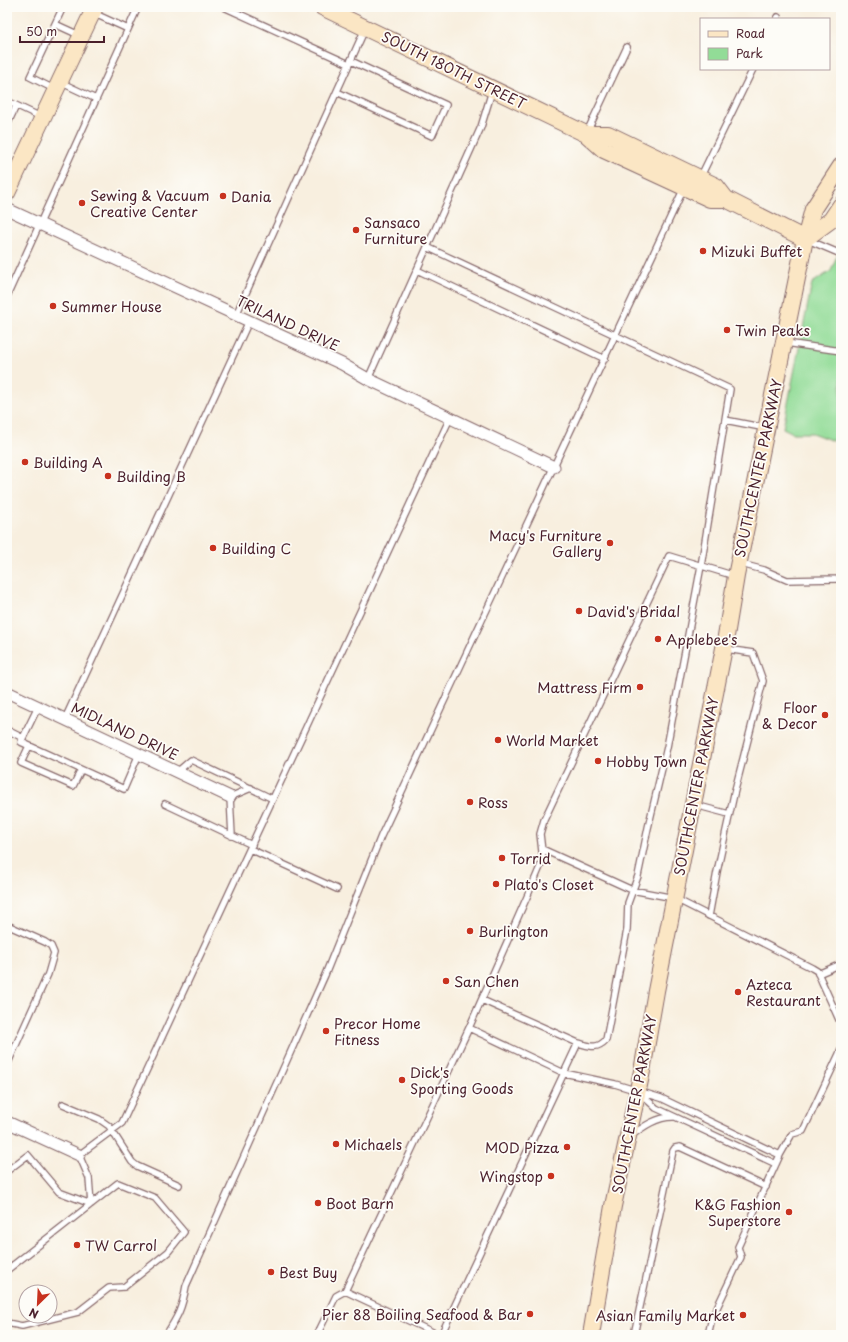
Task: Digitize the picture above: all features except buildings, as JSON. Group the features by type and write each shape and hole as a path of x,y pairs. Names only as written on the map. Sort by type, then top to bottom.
{"main road":[{"name":"SOUTH 180TH STREET","path":"322,7 586,134 604,150 685,186 710,199 726,199"},
{"path":"7,193 94,10"},
{"name":"SOUTH 180TH STREET","path":"586,134 608,134 700,178 716,186 726,199 805,239"},
{"name":"SOUTHCENTER PARKWAY","path":"591,1335 613,1206 638,1091 692,804 724,648 737,570 805,239 812,209 841,166"},
{"path":"805,239 831,220 841,205"}],"street":[{"name":"TRILAND DRIVE","path":"7,209 342,364 368,379 554,467"},
{"name":"MIDLAND DRIVE","path":"7,692 230,797"},
{"path":"7,1122 79,1155"}],"lane":[{"path":"63,7 30,77 96,99"},
{"path":"7,296 138,7"},
{"path":"224,7 446,105 432,136 337,92"},
{"path":"94,10 128,29"},
{"path":"55,24 82,36"},
{"path":"236,316 366,28"},
{"path":"586,134 627,47"},
{"path":"700,178 725,130 753,70"},
{"path":"368,379 481,127 493,89"},
{"path":"7,101 43,118"},
{"path":"7,125 16,106"},
{"path":"166,1335 178,1316 183,1303 186,1286 325,975 381,836 685,186"},
{"path":"805,239 841,254"},
{"path":"427,247 730,389 667,747 638,876 628,903 627,930 606,1040 600,1046 594,1047 578,1043 482,1000"},
{"path":"417,270 605,359"},
{"path":"65,719 249,321"},
{"path":"784,343 841,351"},
{"path":"91,1204 89,1178 79,1155 122,1123 450,418"},
{"path":"725,420 766,428"},
{"path":"317,1335 336,1296 345,1290 482,1000 543,860 540,834 544,820 668,556 700,566 737,570 764,570 787,580 841,577"},
{"path":"709,916 730,814 762,680 753,653 724,648"},
{"path":"38,707 21,742 29,746 124,789 139,754"},
{"path":"7,730 23,738"},
{"path":"29,746 21,763 73,786 81,770"},
{"path":"177,772 190,760 273,799"},
{"path":"232,836 230,797 251,788"},
{"path":"165,804 337,889"},
{"path":"692,804 730,814"},
{"path":"542,849 632,890 674,898 812,968 817,971 841,1024"},
{"path":"7,925 45,942 51,946 54,953 48,974 7,1066"},
{"path":"818,974 841,964"},
{"path":"469,1028 564,1073 615,1084 661,1098 780,1155"},
{"path":"345,1290 440,1335 578,1043"},
{"path":"708,1335 712,1318 741,1257 738,1247 780,1155 792,1134 803,1131 841,1050"},
{"path":"638,1091 656,1108 776,1164"},
{"path":"64,1104 99,1119 109,1126 132,1162 137,1166 179,1185"},
{"path":"627,1138 654,1121 666,1117 676,1117"},
{"path":"634,1335 673,1151 675,1148 680,1147 766,1187"},
{"path":"7,1171 28,1155 59,1192 91,1204"},
{"path":"7,1270 118,1183 155,1198 184,1232 168,1252 124,1287 109,1288 78,1312 22,1326 7,1323"}],"green space":[{"path":"841,245 841,444 812,433 793,433 783,428 812,283 831,271"}],"place":[{"name":"Dania","path":"223,196"},
{"name":"Sewing & Vacuum Creative Center","path":"82,203"},
{"name":"Sansaco Furniture","path":"356,230"},
{"name":"Mizuki Buffet","path":"703,251"},
{"name":"Summer House","path":"53,306"},
{"name":"Twin Peaks","path":"727,330"},
{"name":"Building A","path":"25,462"},
{"name":"Building B","path":"108,476"},
{"name":"Macy's Furniture Gallery","path":"610,543"},
{"name":"Building C","path":"213,548"},
{"name":"David's Bridal","path":"579,611"},
{"name":"Applebee's","path":"658,639"},
{"name":"Mattress Firm","path":"640,687"},
{"name":"Floor & Decor","path":"825,715"},
{"name":"World Market","path":"498,740"},
{"name":"Hobby Town","path":"598,761"},
{"name":"Ross","path":"470,802"},
{"name":"Torrid","path":"502,858"},
{"name":"Plato's Closet","path":"496,884"},
{"name":"Burlington","path":"470,931"},
{"name":"San Chen","path":"446,981"},
{"name":"Azteca Restaurant","path":"738,992"},
{"name":"Precor Home Fitness","path":"326,1031"},
{"name":"Dick's Sporting Goods","path":"402,1080"},
{"name":"Michaels","path":"336,1144"},
{"name":"MOD Pizza","path":"567,1147"},
{"name":"Wingstop","path":"551,1176"},
{"name":"Boot Barn","path":"318,1203"},
{"name":"K&G Fashion Superstore","path":"789,1212"},
{"name":"TW Carrol","path":"77,1245"},
{"name":"Best Buy","path":"271,1272"},
{"name":"Pier 88 Boiling Seafood & Bar","path":"530,1314"},
{"name":"Asian Family Market","path":"743,1315"}]}
